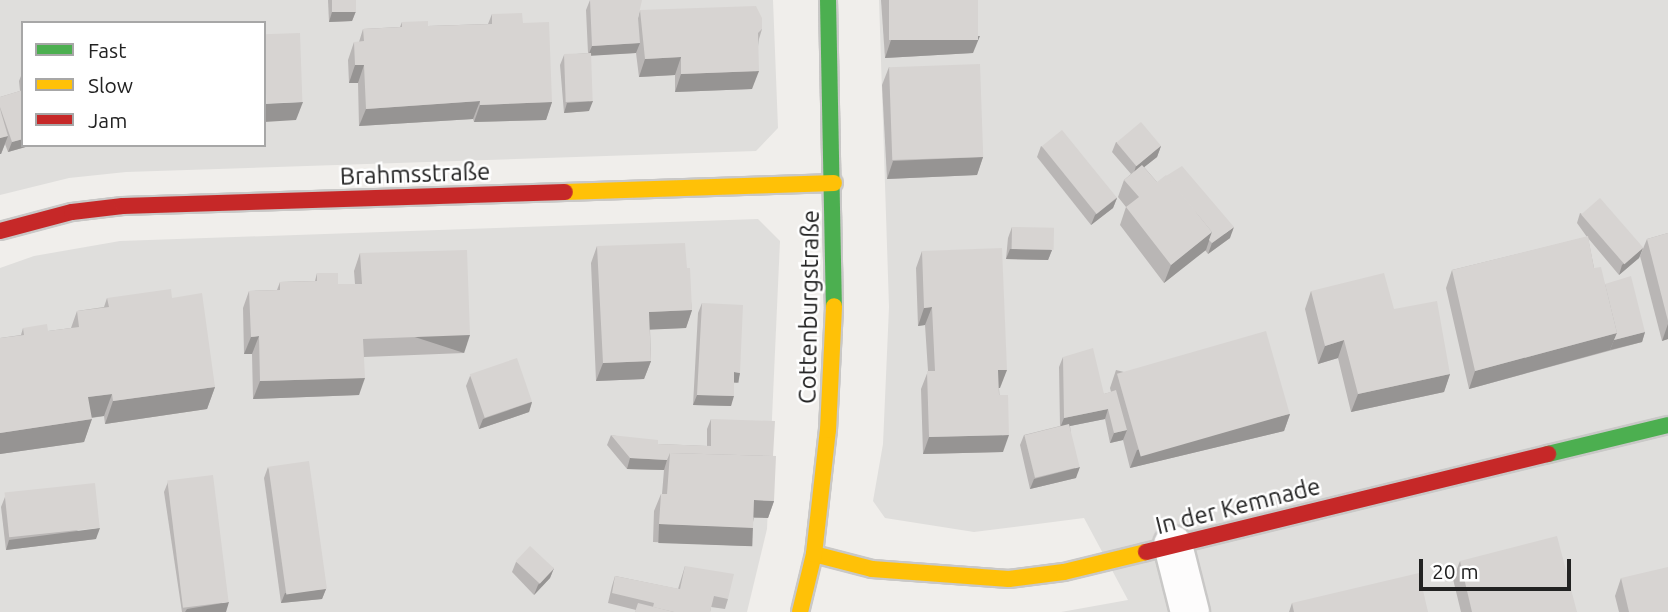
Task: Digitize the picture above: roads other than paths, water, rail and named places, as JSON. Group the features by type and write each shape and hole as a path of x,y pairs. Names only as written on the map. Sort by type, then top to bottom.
{"street":[{"name":"Cottenburgstraße","path":"800,612 814,554 828,430 834,325 834,183 828,0"},
{"name":"Brahmsstraße","path":"0,231 72,212 123,206 834,183"},
{"name":"In der Kemnade","path":"814,554 872,569 965,578 1009,579 1064,572 1668,425"},
{"path":"1173,545 1190,612"}]}
